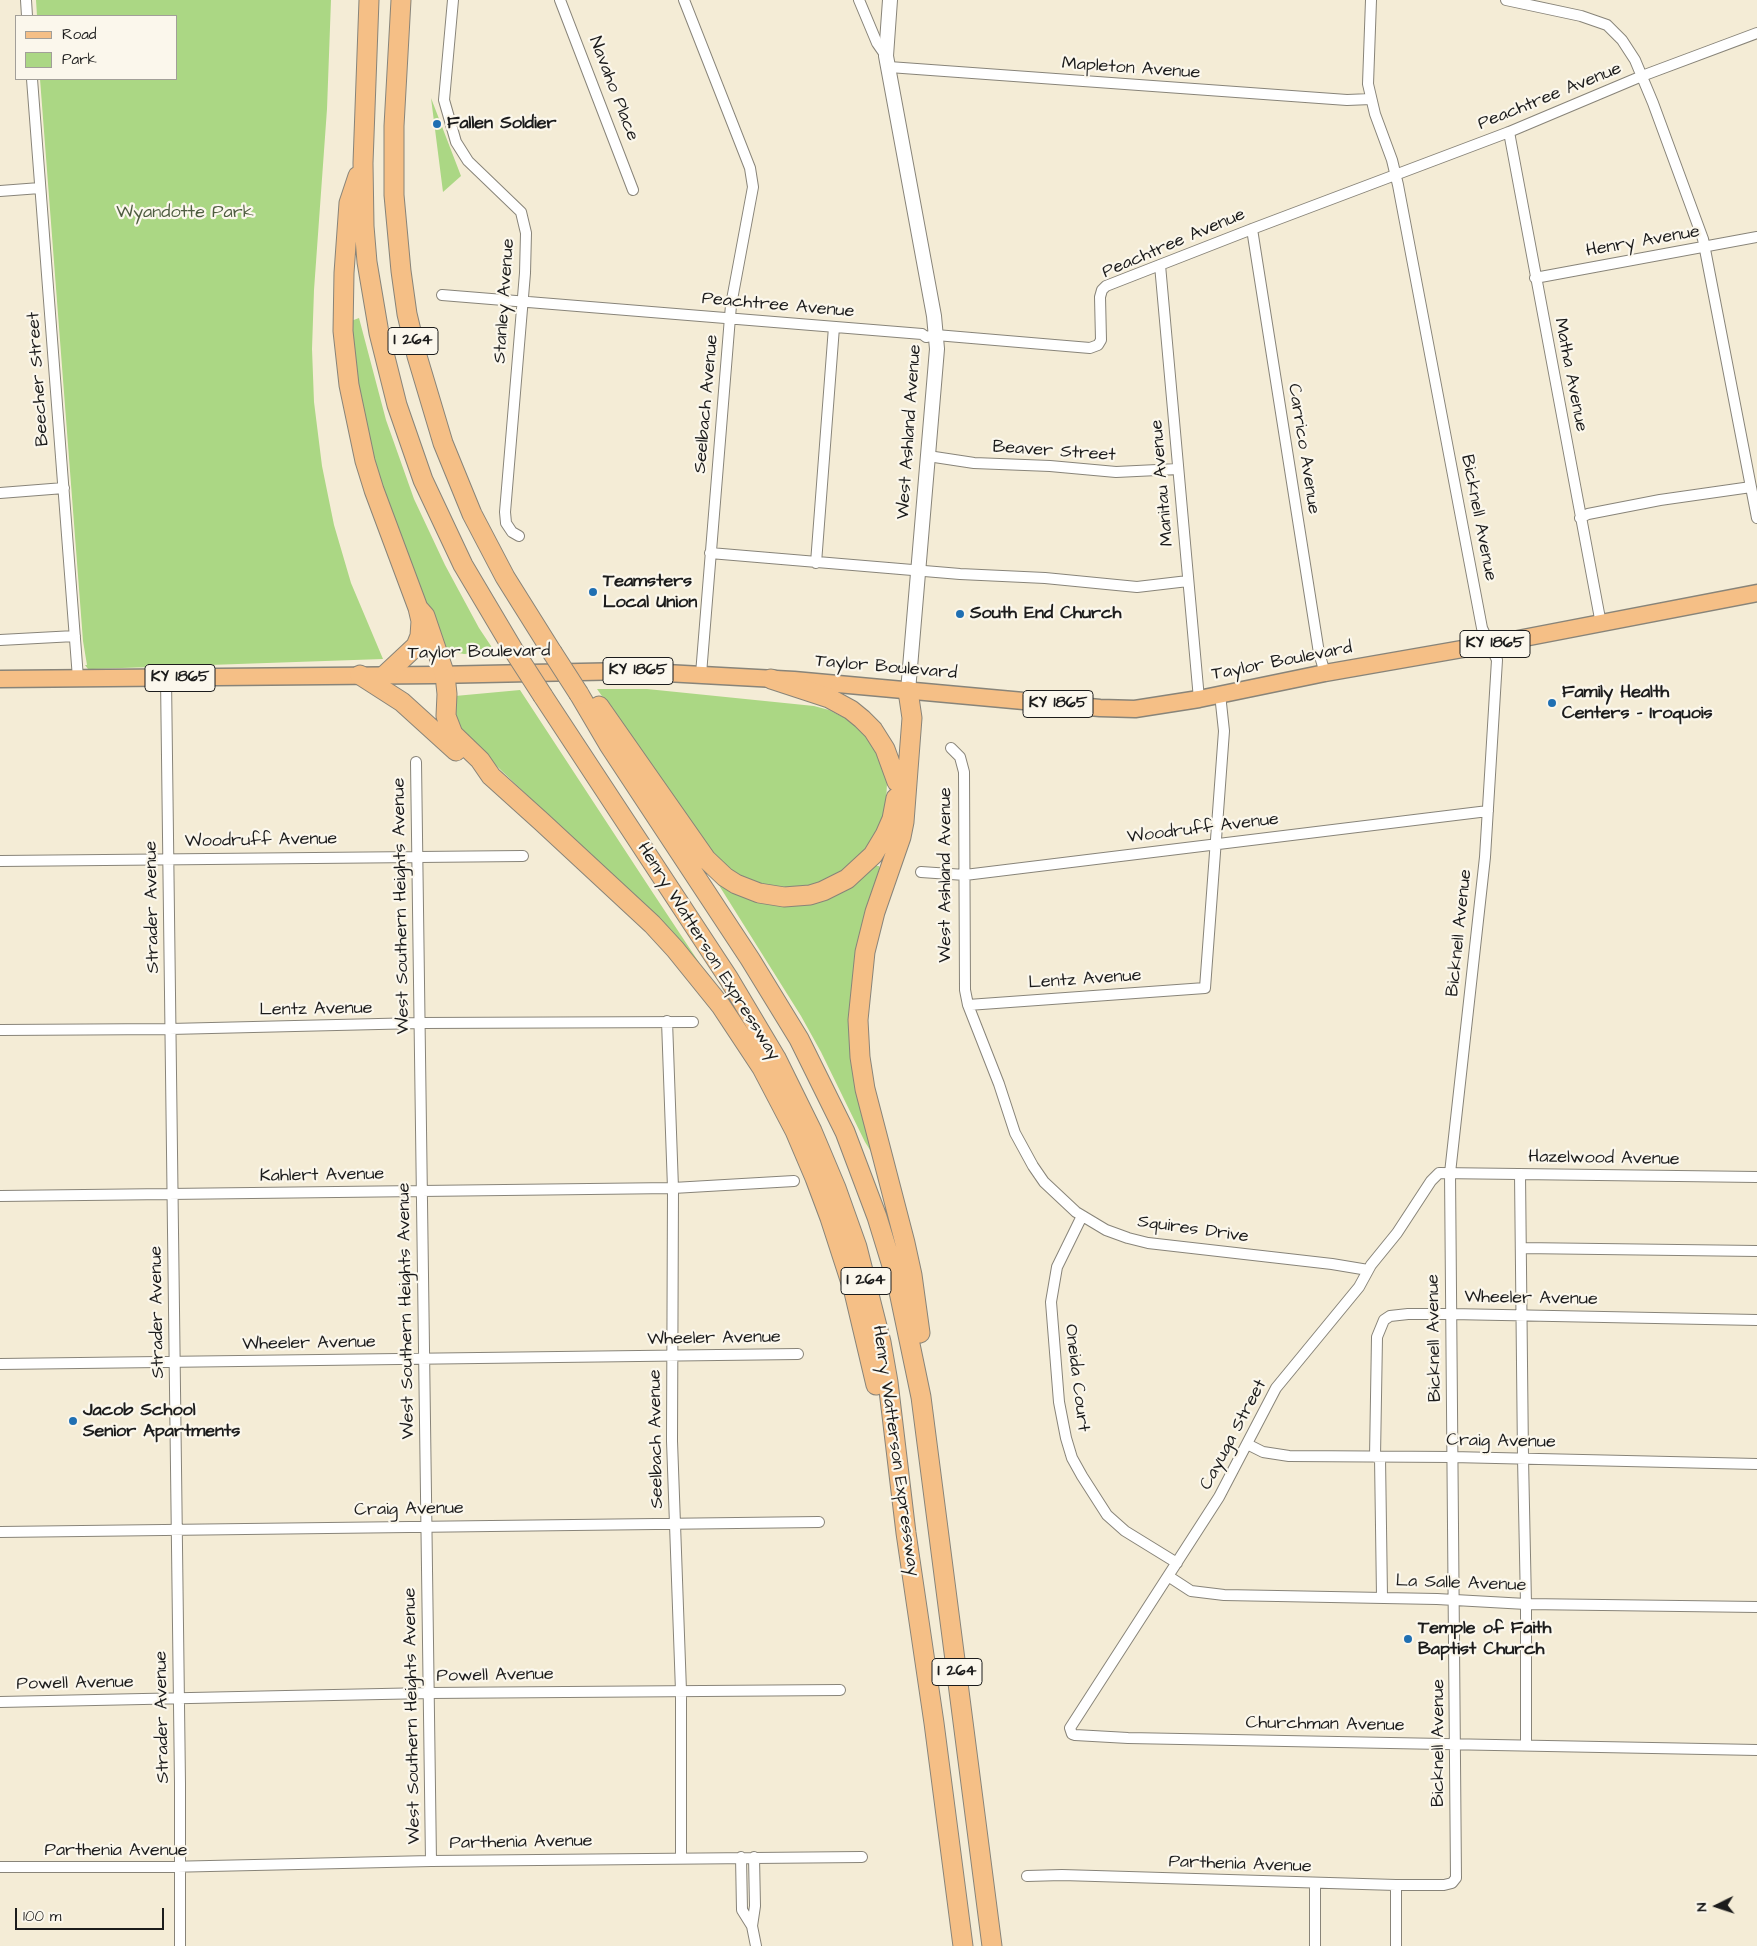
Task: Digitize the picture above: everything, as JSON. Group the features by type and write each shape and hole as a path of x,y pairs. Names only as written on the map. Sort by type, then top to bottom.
{"highway":[{"name":"Henry Watterson Expressway","path":"370,0 363,164 364,226 367,262 379,333 398,405 423,480 450,540 477,591 543,696 729,979 776,1058 798,1101 836,1188 856,1247 881,1342 964,1946"},
{"name":"Henry Watterson Expressway","path":"401,0 394,126 394,195 401,271 417,356 444,443 472,514 504,577 579,694 609,745 778,1003 799,1039 828,1095 856,1158 897,1282 921,1397 992,1946"},
{"path":"363,164 349,203 343,295 346,368 354,415 365,461 418,608 421,622 420,636 416,646 386,676"},
{"path":"418,608 425,616 445,675 447,694 446,716 452,734 480,760 491,776 652,924 721,1006 753,1054 785,1111 815,1178 854,1292 876,1386 893,1427"},
{"path":"360,675 402,702 474,767 491,776"},
{"path":"771,678 829,698 851,710 873,730 885,748 897,782"},
{"path":"579,694 594,698 706,860 731,880 759,893 784,897 810,895 838,885 855,873 873,855 885,836 892,818 903,712 908,691"},
{"path":"908,691 912,718 904,822 901,838 875,912 864,952 858,1020 860,1057 865,1089 897,1208 912,1275 921,1341 921,1397"}],"main road":[{"name":"Taylor Boulevard","path":"0,679 386,676 629,671 771,678 1121,709 1149,707 1199,699 1325,672 1490,645 1757,593"}],"street":[{"path":"26,0 27,15"},
{"name":"Stanley Avenue","path":"453,0 444,100 456,142 468,162 521,212 526,233 505,512 506,523 512,532 519,536"},
{"name":"Navaho Place","path":"560,0 633,190"},
{"name":"Seelbach Avenue","path":"684,0 753,179 752,196 731,305 701,674"},
{"path":"859,0 877,43 887,61"},
{"name":"West Ashland Avenue","path":"890,0 887,61 937,349 908,691"},
{"name":"Bicknell Avenue","path":"1371,0 1368,84 1396,176 1482,628 1497,660 1488,810 1478,926 1450,1173 1456,1744 1456,1878 1452,1883"},
{"path":"1506,0 1581,16 1607,25 1622,40 1635,60 1695,213 1705,248 1757,518"},
{"name":"Peachtree Avenue","path":"442,295 922,334 926,337 936,335 1090,348 1098,345 1102,336 1100,296 1106,286 1252,229 1396,176 1509,132 1642,76 1757,33"},
{"name":"Mapleton Avenue","path":"887,61 1346,100 1371,99"},
{"name":"Beecher Street","path":"32,80 78,678"},
{"name":"Matha Avenue","path":"1509,132 1601,624"},
{"path":"0,192 40,188"},
{"name":"Carrico Avenue","path":"1252,229 1318,653 1325,672"},
{"name":"Henry Avenue","path":"1535,278 1757,237"},
{"name":"Manitau Avenue","path":"1160,265 1199,699"},
{"path":"816,562 834,327"},
{"name":"Beaver Street","path":"928,456 974,463 1050,466 1116,472 1178,469"},
{"path":"1580,518 1588,514 1651,502 1751,487"},
{"path":"0,493 64,488"},
{"path":"710,553 1045,578 1137,587 1188,581"},
{"path":"0,640 75,636"},
{"name":"Strader Avenue","path":"166,678 181,1867 180,1946"},
{"path":"1216,844 1224,731 1220,694"},
{"name":"West Ashland Avenue","path":"951,748 960,757 964,772 965,990 968,1005"},
{"name":"West Southern Heights Avenue","path":"416,762 431,1861"},
{"name":"Woodruff Avenue","path":"921,872 965,875 1488,810"},
{"name":"Lentz Avenue","path":"968,1005 1205,988 1216,844"},
{"name":"Woodruff Avenue","path":"0,861 523,856"},
{"name":"Squires Drive","path":"968,1005 999,1084 1015,1133 1024,1151 1044,1182 1082,1216 1106,1230 1148,1243 1332,1264 1368,1270"},
{"name":"Seelbach Avenue","path":"667,1021 672,1188 674,1523 681,1690 681,1858"},
{"name":"Lentz Avenue","path":"0,1030 170,1029 420,1023 693,1022"},
{"name":"Cayuga Street","path":"1072,1734 1070,1728 1073,1722 1219,1498 1276,1388 1358,1287 1368,1270 1408,1218 1431,1181 1439,1173 1450,1173"},
{"name":"Hazelwood Avenue","path":"1450,1173 1757,1177"},
{"path":"1520,1174 1526,1745"},
{"name":"Kahlert Avenue","path":"0,1196 672,1188 794,1181"},
{"name":"Oneida Court","path":"1082,1216 1058,1267 1051,1302 1058,1392 1066,1438 1072,1458 1107,1515 1125,1532 1177,1563"},
{"path":"1521,1248 1757,1251"},
{"name":"Wheeler Avenue","path":"1378,1457 1377,1337 1384,1320 1390,1316 1451,1314 1757,1320"},
{"name":"Wheeler Avenue","path":"0,1364 798,1354"},
{"name":"Craig Avenue","path":"1247,1444 1270,1454 1757,1464"},
{"path":"1378,1457 1382,1597"},
{"name":"Craig Avenue","path":"0,1532 819,1522"},
{"name":"La Salle Avenue","path":"1168,1576 1190,1591 1224,1595 1382,1597 1526,1604 1757,1607"},
{"name":"Powell Avenue","path":"0,1702 429,1693 840,1690"},
{"name":"Churchman Avenue","path":"1072,1734 1128,1738 1757,1750"},
{"path":"741,1857 742,1910 752,1926"},
{"path":"754,1857 755,1906 752,1926 756,1946"},
{"name":"Parthenia Avenue","path":"0,1867 181,1867 431,1861 862,1857"},
{"name":"Parthenia Avenue","path":"1027,1876 1062,1875 1396,1885 1444,1885 1452,1883"},
{"path":"1315,1883 1315,1946"},
{"path":"1396,1885 1396,1946"}],"green space":[{"name":"Wyandotte Park","path":"36,0 331,0 327,109 314,290 312,349 314,402 322,466 334,525 351,583 383,659 93,669 88,669 85,665 87,665 83,641 40,80 178,80 178,15 37,15"},
{"path":"431,98 461,176 443,192"},
{"path":"359,318 386,420 414,499 445,565 479,628 495,652 464,654 443,650 375,467 360,406 351,321"},
{"path":"597,689 647,689 814,706 829,710 845,718 848,717 873,743 887,781 886,809 878,833 854,865 813,886 787,889 761,885 735,875 711,853"},
{"path":"520,690 706,973 635,898 461,732 454,722 455,696"},
{"path":"879,866 881,874 863,935 875,1158 801,1016 715,879 760,901 868,871"}],"place":[{"name":"Fallen Soldier","path":"437,124"},
{"name":"Teamsters Local Union","path":"593,592"},
{"name":"South End Church","path":"960,614"},
{"name":"Family Health Centers - Iroquois","path":"1552,703"},
{"name":"Jacob School Senior Apartments","path":"73,1421"},
{"name":"Temple of Faith Baptist Church","path":"1408,1639"}]}
